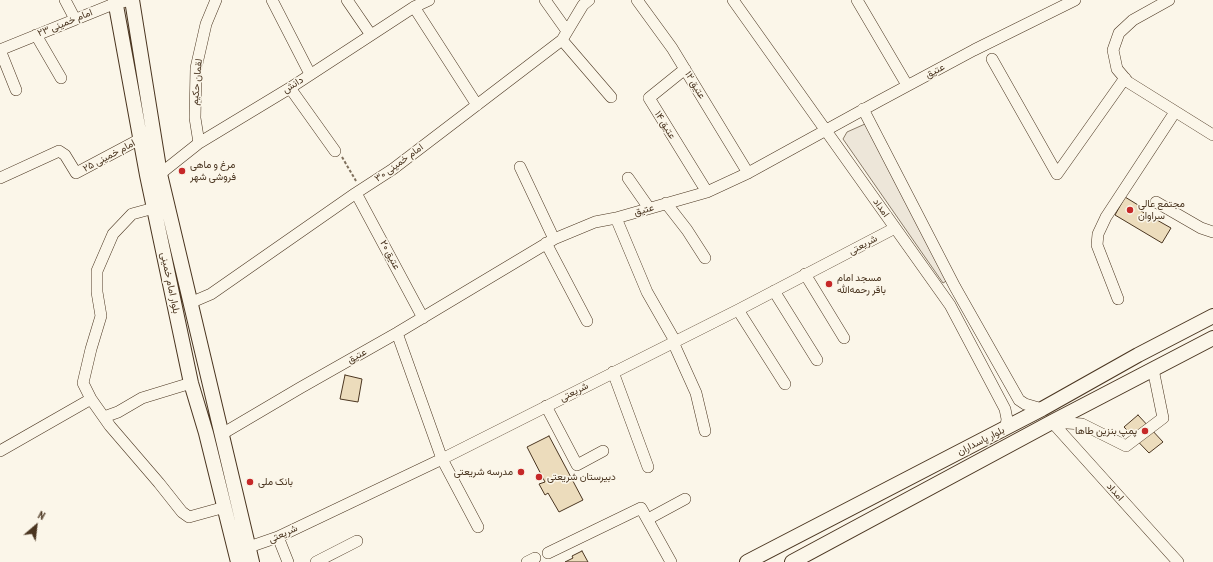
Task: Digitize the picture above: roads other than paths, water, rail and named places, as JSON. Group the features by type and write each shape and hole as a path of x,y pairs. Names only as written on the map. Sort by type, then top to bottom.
{"main road":[{"name":"بلوار امام خمینی","path":"132,0 160,174 252,562"},
{"name":"بلوار امام خمینی","path":"116,1 140,139 191,383 208,440 238,562"},
{"name":"بلوار پاسداران","path":"747,562 1042,409 1138,355 1213,316"},
{"name":"بلوار پاسداران","path":"792,562 1052,422 1213,338"},
{"path":"1042,409 1052,422"},
{"path":"208,440 222,434"}],"street":[{"path":"65,0 75,19"},
{"name":"امام خمینی ۲۳","path":"0,50 116,1 132,0"},
{"name":"لقمان حکیم","path":"199,143 195,118 196,68 206,24 216,0"},
{"path":"272,0 310,74"},
{"path":"347,0 371,35"},
{"name":"دانش","path":"160,174 199,143 290,88 414,7 429,0"},
{"path":"545,0 564,35 611,97"},
{"name":"امام خمینی ۳۰","path":"190,303 212,294 358,191 393,169 477,105 564,35 582,5 589,0"},
{"name":"عتیق ۱۲","path":"637,0 672,48 748,173"},
{"name":"امداد","path":"733,0 950,305 1005,408 1008,419 1006,427"},
{"path":"857,0 907,85"},
{"name":"عتیق","path":"222,434 423,318 550,241 595,222 616,218 707,192 748,173 907,85 974,50 1075,0"},
{"path":"1169,0 1134,20 1119,33 1112,50 1117,69 1128,82 1213,135"},
{"path":"414,7 477,105"},
{"path":"36,35 61,78"},
{"path":"0,50 16,90"},
{"path":"992,59 1057,174 1125,78"},
{"name":"عتیق ۱۴","path":"685,69 649,98 707,192"},
{"path":"290,88 335,151"},
{"path":"863,110 955,287 1019,400 1025,404 1042,409"},
{"path":"1118,299 1097,245 1098,234 1106,217 1175,112"},
{"name":"امام خمینی ۲۵","path":"0,178 59,151 65,155 76,173 140,139"},
{"path":"520,167 550,241 587,321"},
{"path":"628,178 649,208"},
{"name":"عتیق ۲۰","path":"358,191 423,318"},
{"path":"1156,202 1201,228 1213,232"},
{"path":"666,203 687,230 705,258"},
{"path":"154,208 132,214 113,234 97,271 97,292 101,316 83,383 91,399 104,417 182,512 189,516 225,507"},
{"path":"616,218 647,292 674,342 696,393 704,431"},
{"name":"شریعتی","path":"249,548 278,537 442,459 738,310 895,228"},
{"path":"806,274 844,338"},
{"path":"942,294 955,287"},
{"path":"774,291 816,360"},
{"path":"738,310 785,384"},
{"path":"397,333 442,459 478,527"},
{"path":"1052,422 1082,424 1126,446 1163,418 1153,369"},
{"path":"613,372 648,467"},
{"path":"104,417 118,412 142,398 191,383"},
{"path":"0,451 91,399"},
{"path":"546,406 577,465 603,450"},
{"name":"امداد","path":"1052,422 1178,562"},
{"path":"648,519 685,499"},
{"path":"548,553 641,508 671,562"},
{"path":"278,537 288,562"},
{"path":"316,562 357,541"}],"place":[{"name":"مرغ و ماهی فروشی شهر","path":"182,171"},
{"name":"مجتمع عالی سراوان","path":"1130,210"},
{"name":"مسجد امام باقر رحمه‌الله","path":"829,284"},
{"name":"پمپ بنزین طاها","path":"1145,431"},
{"name":"مدرسه شریعتی","path":"521,472"},
{"name":"دبیرستان شریعتی","path":"539,477"},
{"name":"بانک ملی","path":"250,482"}]}
